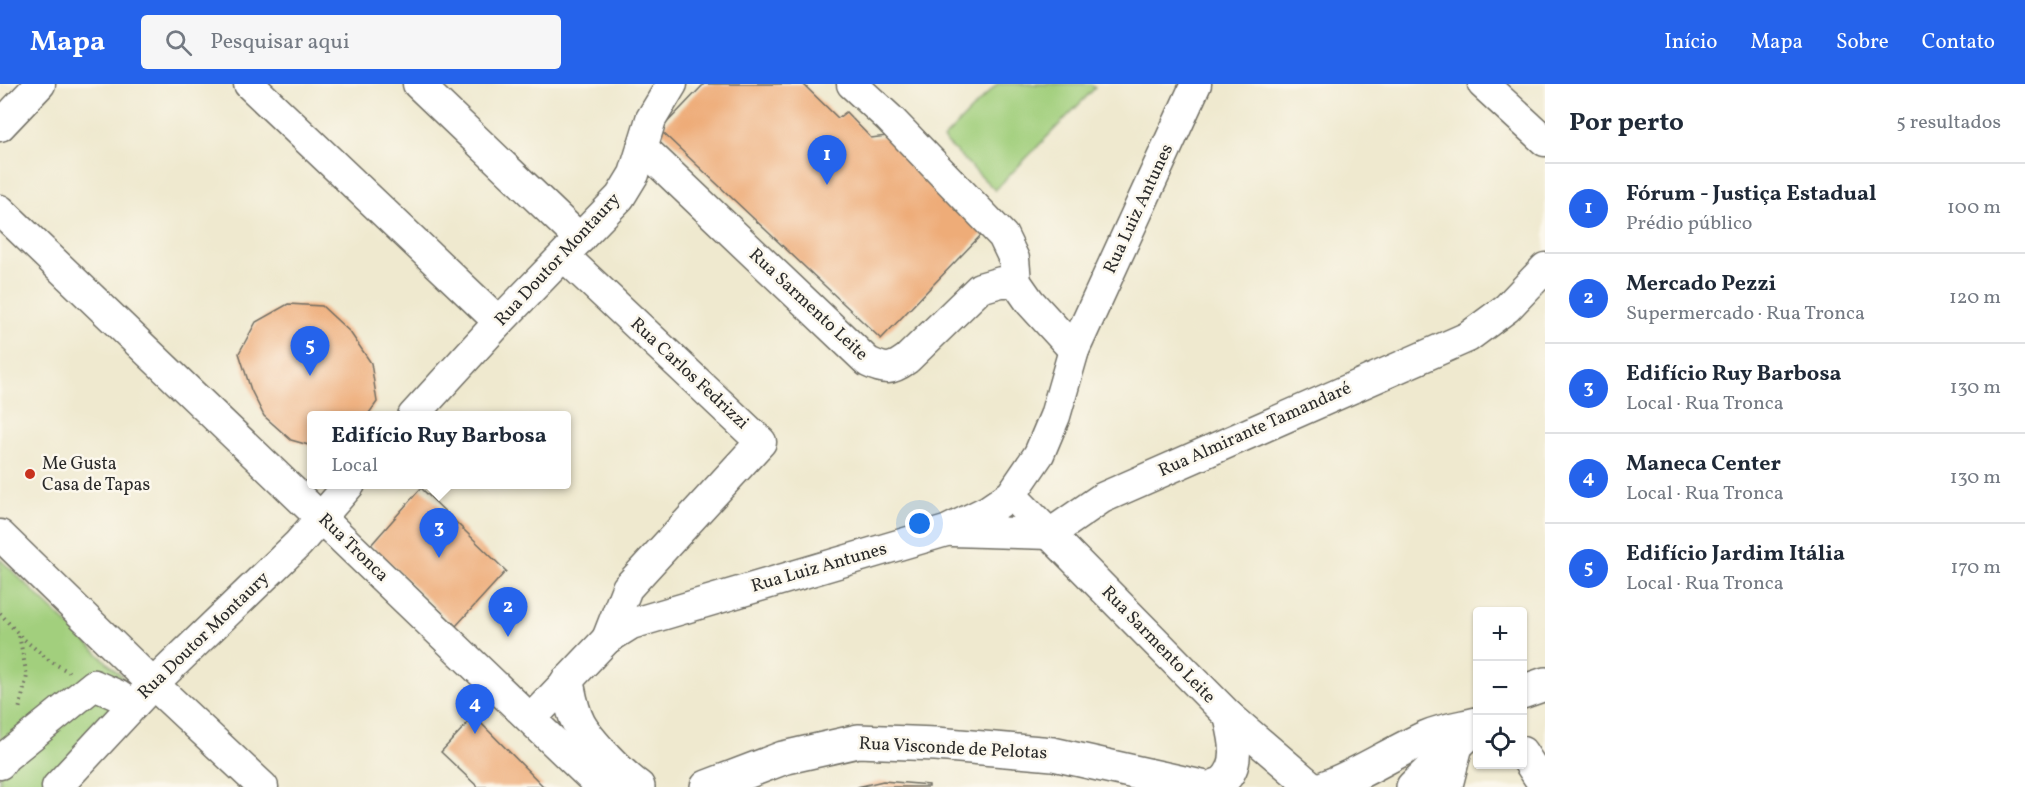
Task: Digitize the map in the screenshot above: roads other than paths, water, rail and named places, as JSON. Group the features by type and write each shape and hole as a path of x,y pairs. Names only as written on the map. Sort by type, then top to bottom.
{"main road":[{"path":"567,682 573,709 580,726 602,752 638,787"},
{"path":"1527,690 1545,684"},
{"path":"1326,787 1427,737 1448,730 1471,731"},
{"path":"1413,787 1471,731"},
{"name":"Rua Visconde de Pelotas","path":"707,787 783,758 858,741 936,744 1053,754 1202,787"}],"street":[{"path":"0,126 40,84"},
{"path":"249,84 499,322"},
{"path":"418,84 572,248"},
{"name":"Rua Doutor Montaury","path":"419,411 499,322 620,196 634,174 651,119 672,84"},
{"path":"852,84 889,118 1003,236 1014,259 1016,282 1030,302 1074,350"},
{"name":"Rua Luiz Antunes","path":"531,719 607,639 631,624 946,531 989,510 1011,495 1039,454 1055,416 1074,350 1196,84"},
{"path":"1483,84 1545,141"},
{"name":"Rua Sarmento Leite","path":"642,147 868,362 882,368 894,368 907,359 980,288 1001,282 1016,282"},
{"name":"Rua Tronca","path":"0,210 601,787"},
{"name":"Rua Carlos Fedrizzi","path":"572,248 761,442 627,588 607,639"},
{"name":"Rua Almirante Tamandaré","path":"1050,534 1102,498 1468,336 1507,308 1545,268"},
{"name":"Rua Doutor Montaury","path":"57,787 153,684 298,544 346,489"},
{"name":"Rua Sarmento Leite","path":"1011,495 1229,716 1312,787"},
{"path":"946,531 1050,534"},
{"path":"0,535 263,787"},
{"path":"0,764 5,757 94,685 120,696 133,705"},
{"path":"1210,787 1223,781 1232,766 1236,751 1229,716"},
{"path":"1447,787 1471,731"},
{"path":"1527,760 1545,787"}],"place":[{"name":"Fórum - Justiça Estadual","path":"827,185"},
{"name":"Edifício Jardim Itália","path":"310,376"},
{"name":"Me Gusta Casa de Tapas","path":"30,474"},
{"name":"Edifício Ruy Barbosa","path":"439,558"},
{"name":"Mercado Pezzi","path":"508,637"},
{"name":"Maneca Center","path":"475,734"}]}
